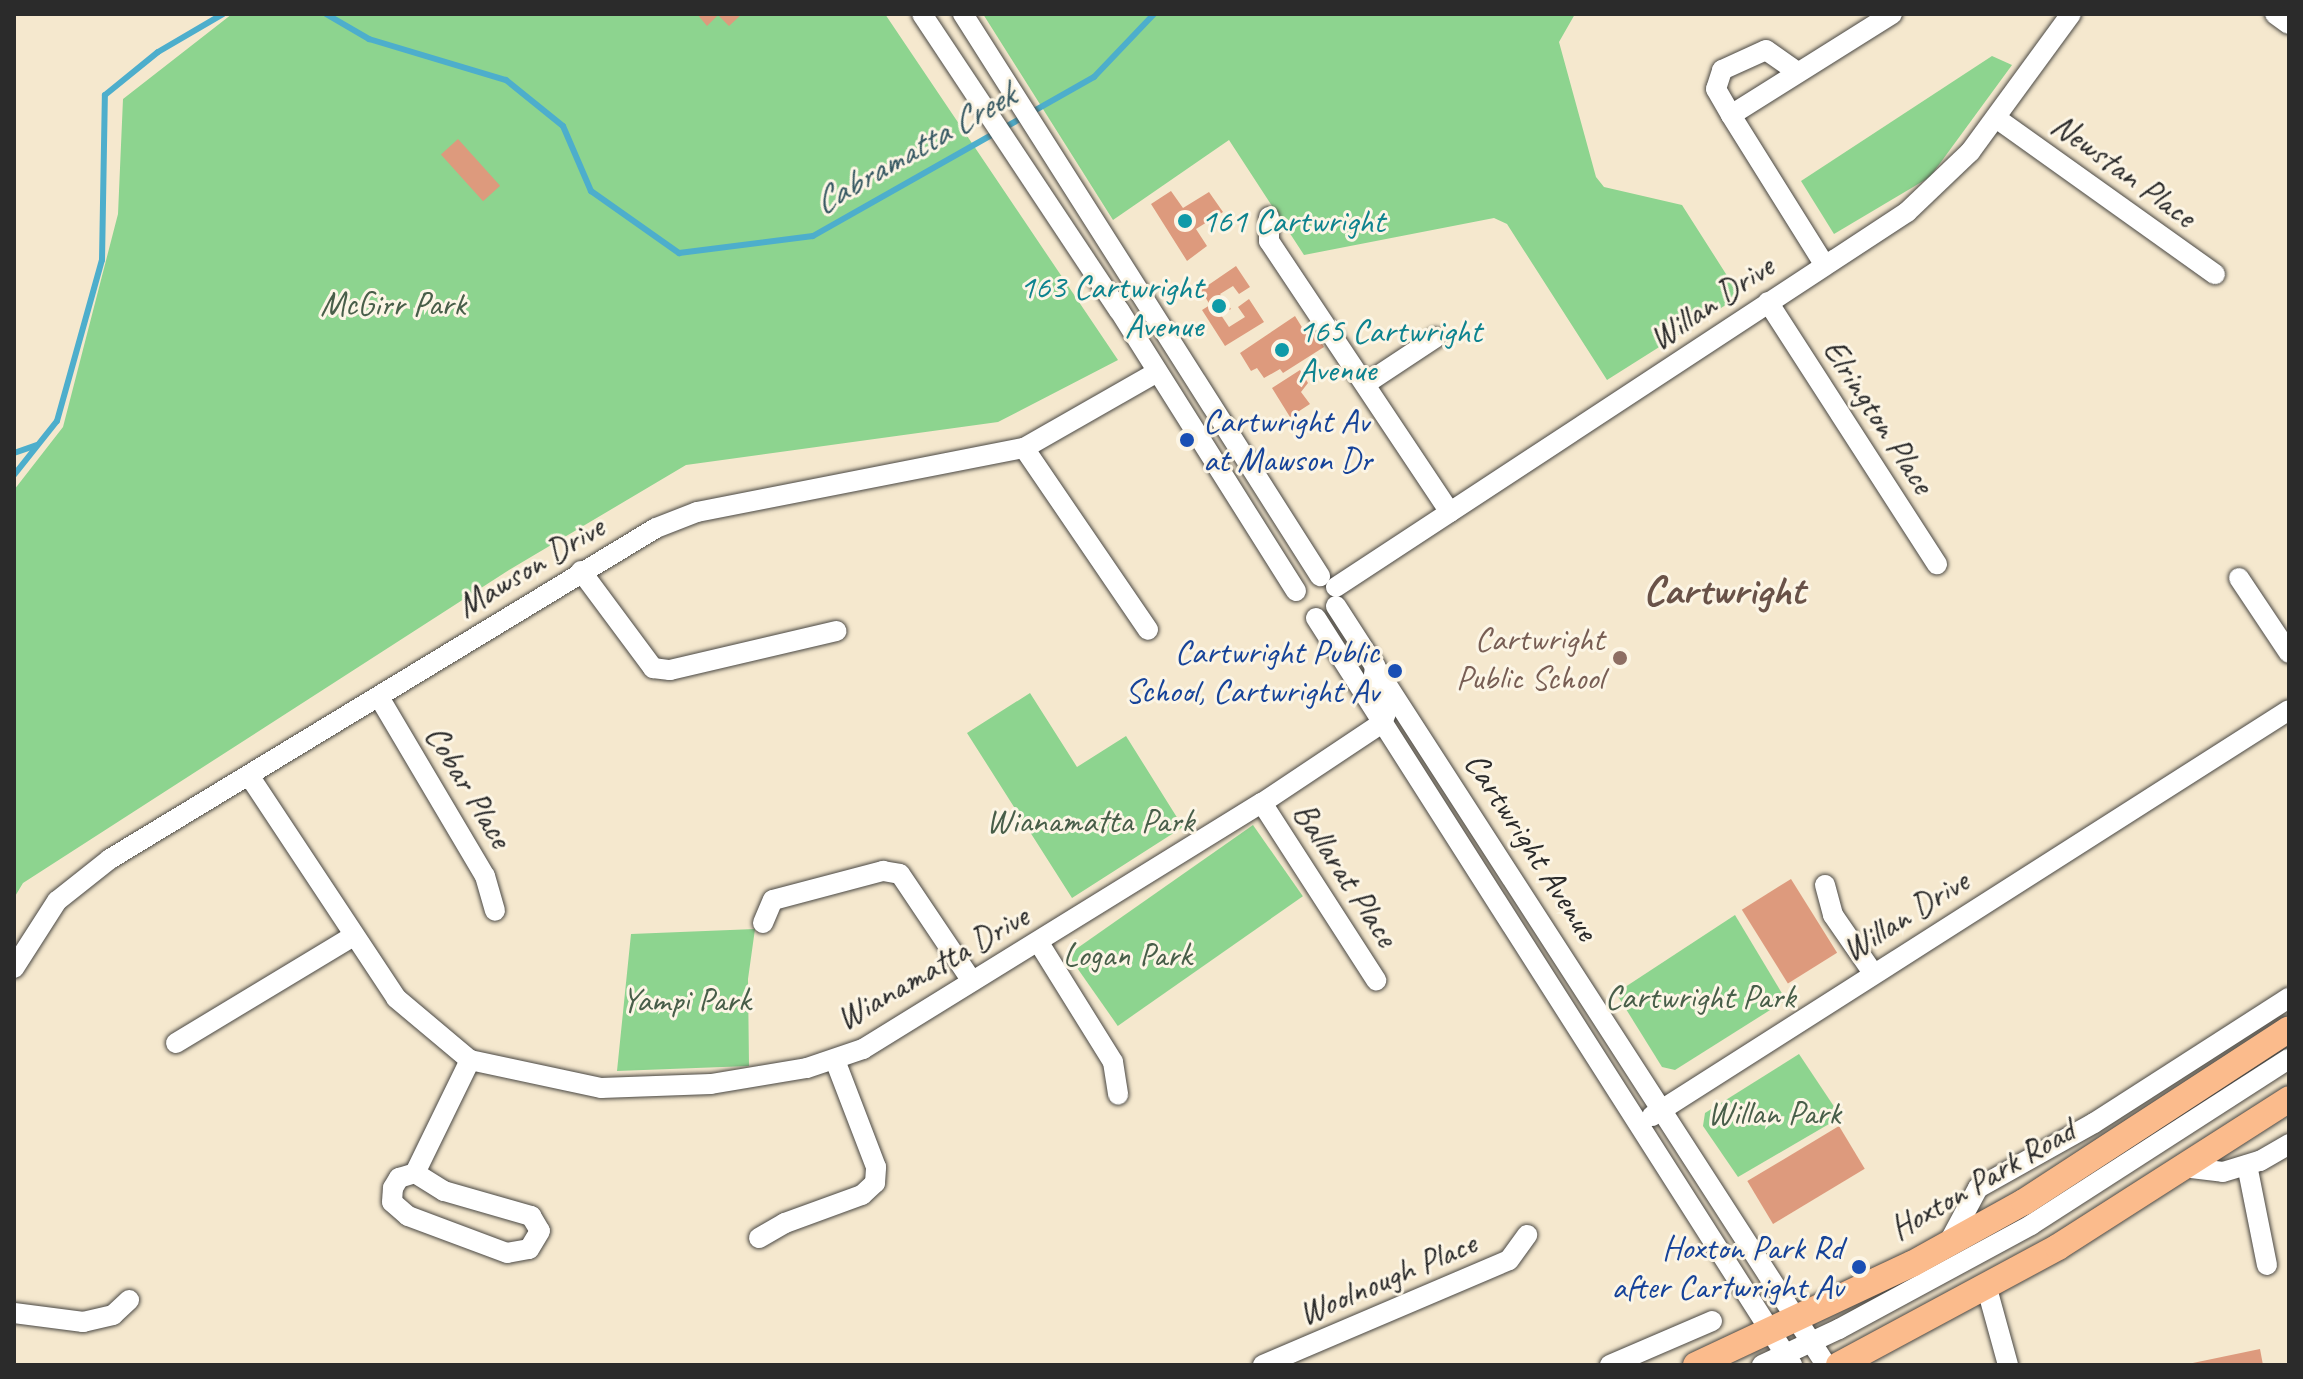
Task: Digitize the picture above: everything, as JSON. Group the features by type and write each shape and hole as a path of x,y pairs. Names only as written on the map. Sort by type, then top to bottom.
{"main road":[{"name":"Hoxton Park Road","path":"1696,1365 1783,1351 1797,1319 1948,1244 2024,1202 2289,1029"},
{"path":"1839,1365 2058,1247 2289,1099"}],"street":[{"name":"Cartwright Avenue","path":"963,14 1206,389 1375,665 1826,1365"},
{"path":"1731,115 1892,14"},
{"name":"Willan Drive","path":"1331,590 1943,183 1996,118 2071,14"},
{"path":"2275,14 2289,24"},
{"path":"927,21 1067,231 1296,591 1304,580 1331,590 1316,618"},
{"path":"1798,72 1766,50 1722,70 1716,89 1824,264"},
{"name":"Newstan Place","path":"1996,118 2215,274"},
{"path":"1269,217 1269,241 1367,383 1450,512"},
{"name":"Elrington Place","path":"1768,302 1937,564"},
{"path":"1157,316 1157,372"},
{"path":"1367,383 1435,338"},
{"path":"1157,372 1206,389"},
{"name":"Mawson Drive","path":"14,968 57,901 110,859 250,777 581,571 656,528 697,512 1024,448 1157,372"},
{"path":"1024,448 1148,630"},
{"path":"581,571 653,668 670,670 836,631"},
{"path":"2239,578 2289,653"},
{"name":"Cartwright Avenue","path":"1296,591 1300,610 1316,618 1783,1351"},
{"path":"1375,665 1374,676 1388,708 1382,723"},
{"name":"Cobar Place","path":"379,697 485,876 495,911"},
{"name":"Willan Drive","path":"1638,1124 2289,710"},
{"name":"Wianamatta Drive","path":"250,777 352,937 396,998 470,1060 601,1088 651,1089 763,1077 835,1060 905,1025 1262,803 1382,723"},
{"name":"Ballarat Place","path":"1262,803 1376,980"},
{"path":"763,923 773,900 883,871 900,874 972,981"},
{"path":"1825,885 1833,915 1873,973"},
{"path":"176,1043 352,937"},
{"path":"1039,943 1113,1062 1118,1095"},
{"path":"1948,1244 1978,1188 2094,1123 2289,998"},
{"path":"1762,1365 1783,1351 1812,1341 2031,1225 2289,1059"},
{"path":"415,1173 444,1191 531,1216 540,1231 529,1249 507,1253 408,1216 392,1202 393,1188 399,1178 415,1173 470,1060"},
{"path":"759,1238 785,1223 862,1195 875,1183 876,1167 835,1060"},
{"path":"2183,1167 2223,1172 2247,1165 2289,1144"},
{"path":"2247,1165 2267,1265"},
{"name":"Woolnough Place","path":"1263,1365 1509,1260 1527,1235"},
{"path":"1986,1285 2008,1365"},
{"path":"14,1313 83,1322 113,1315 129,1300"},
{"path":"1610,1365 1712,1321"}],"green space":[{"name":"McGirr Park","path":"232,14 885,14 1118,360 998,422 686,465 509,570 23,883 14,898 14,490 63,427 118,214 123,99"},
{"path":"983,14 1575,14 1559,42 1596,177 1604,187 1682,205 1740,296 1607,380 1507,224 1494,218 1304,255 1229,140 1113,220"},
{"path":"1992,56 2012,65 1930,177 1834,234 1801,181"},
{"name":"Wianamatta Park","path":"1030,693 1077,767 1126,736 1183,827 1072,898 967,733"},
{"name":"Logan Park","path":"1253,825 1303,896 1118,1026 1068,955"},
{"name":"Cartwright Park","path":"1735,915 1786,1000 1675,1070 1662,1067 1616,993"},
{"name":"Yampi Park","path":"755,929 748,979 749,1066 617,1071 631,934"},
{"name":"Willan Park","path":"1799,1054 1841,1117 1738,1177 1703,1126 1705,1113"}],"building":[{"path":"697,14 742,14 729,26 718,15 707,26"},
{"path":"458,139 500,186 483,201 441,154"},
{"name":"161 Cartwright","path":"1171,191 1183,208 1209,192 1223,212 1196,229 1207,246 1187,261 1151,204"},
{"name":"163 Cartwright Avenue","path":"1236,266 1250,287 1239,294 1233,286 1220,294 1231,309 1221,315 1229,327 1245,317 1238,307 1249,299 1264,322 1225,346 1202,310 1210,305 1201,290"},
{"name":"165 Cartwright Avenue","path":"1295,316 1308,337 1315,332 1324,347 1283,373 1280,369 1264,378 1257,368 1251,371 1240,353"},
{"path":"1300,370 1308,383 1301,392 1310,404 1290,417 1272,388"},
{"path":"1791,879 1837,953 1788,984 1742,910"},
{"path":"1839,1126 1865,1169 1773,1224 1747,1181"},
{"path":"2260,1349 2263,1365 2188,1365 2188,1364"}],"waterway":[{"name":"Cabramatta Creek","path":"14,475 57,421 102,260 105,95 158,52 223,14"},
{"name":"Cabramatta Creek","path":"326,14 369,39 506,80 563,126 591,191 679,253 813,236 1094,77 1154,14"},
{"path":"14,453 37,445"}],"place":[{"name":"161 Cartwright","path":"1185,221"},
{"name":"163 Cartwright Avenue","path":"1219,306"},
{"name":"165 Cartwright Avenue","path":"1282,350"},
{"name":"Cartwright Av at Mawson Dr","path":"1187,440"},
{"name":"Cartwright Public School","path":"1620,658"},
{"name":"Cartwright Public School, Cartwright Av","path":"1395,671"},
{"name":"Hoxton Park Rd after Cartwright Av","path":"1859,1267"}],"district":[{"name":"Cartwright","path":"1724,591"}]}
